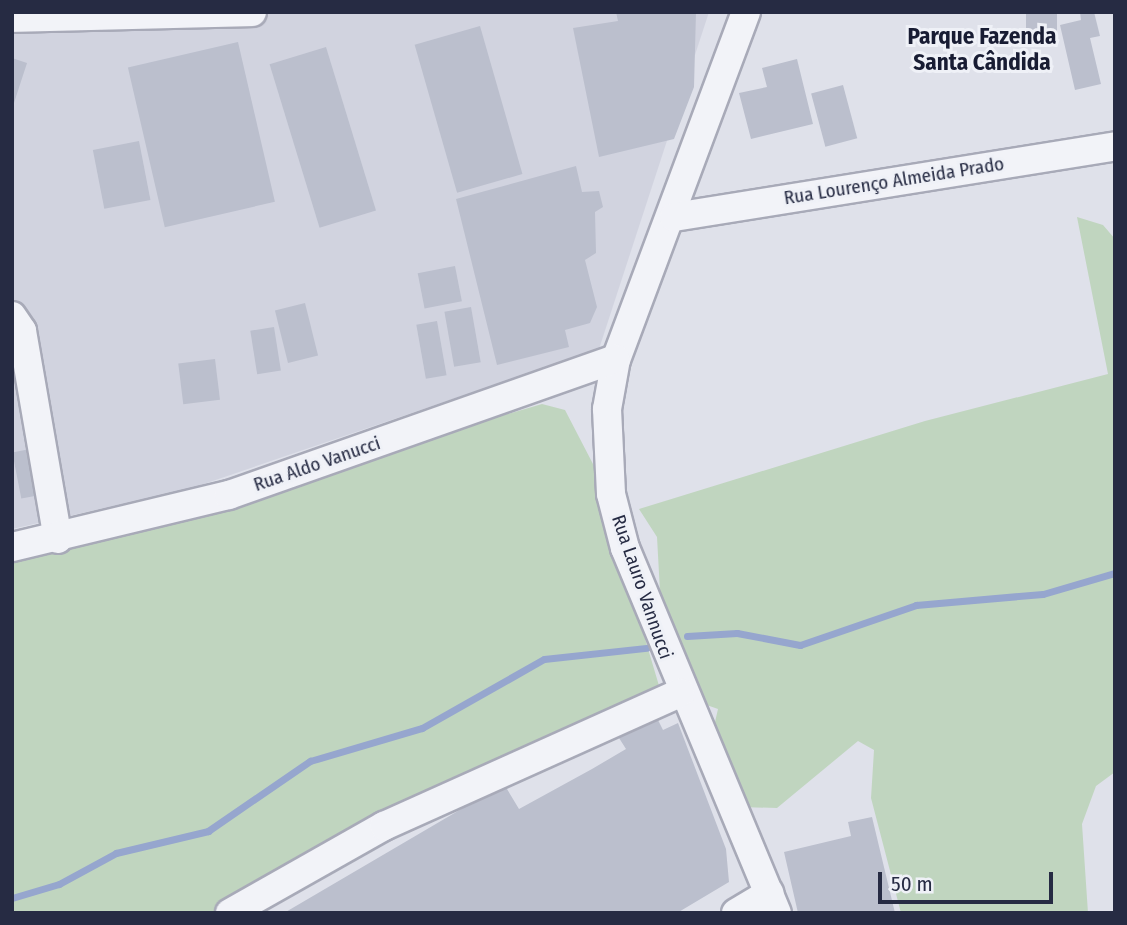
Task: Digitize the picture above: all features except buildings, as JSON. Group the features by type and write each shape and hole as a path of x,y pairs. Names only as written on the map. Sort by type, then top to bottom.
{"street":[{"path":"12,18 252,12"},
{"name":"Rua Lauro Vannucci","path":"746,12 674,217 616,359 607,410 611,494 680,693 773,903"},
{"name":"Rua Lourenço Almeida Prado","path":"674,217 1115,146"},
{"path":"12,316 22,331 58,539"},
{"name":"Rua Aldo Vanucci","path":"12,547 58,539 229,495 616,359"},
{"path":"230,913 384,826 680,693"},
{"path":"736,913 773,903"}],"shaded area":[{"path":"12,12 709,12 599,349 192,488 12,529"}],"green space":[{"path":"1077,217 1103,225 1115,239 1115,772 1096,786 1082,824 1088,913 901,913 871,798 874,750 858,741 777,808 741,807 712,735 718,709 701,703 661,610 657,537 639,509 925,421 1108,374"},
{"path":"542,404 565,410 593,464 660,689 236,913 12,913 12,547 229,495"}],"waterway":[{"path":"687,636 737,633 800,645 916,605 1043,594 1115,573"},
{"path":"12,898 59,884 116,853 208,831 310,761 422,728 544,659 646,648"}],"district":[{"name":"Parque Fazenda Santa Cândida","path":"982,49"}]}
